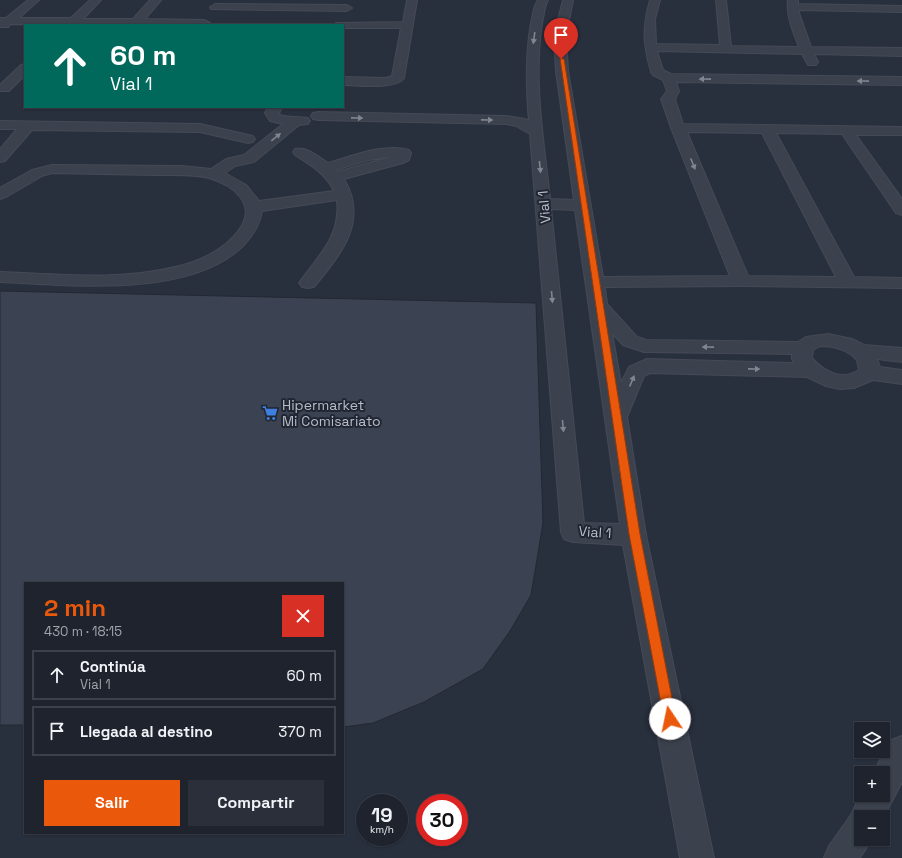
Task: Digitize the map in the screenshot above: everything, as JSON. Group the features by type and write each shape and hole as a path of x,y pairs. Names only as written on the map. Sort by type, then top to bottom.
{"street":[{"path":"0,29 5,18 19,12 34,0"},
{"path":"72,23 96,0"},
{"path":"135,24 156,0"},
{"path":"344,81 385,82 396,79 398,76 412,0"},
{"name":"Vial 1","path":"543,0 540,5 534,39 532,73 533,95 573,532 634,534 562,71 560,36 568,0"},
{"path":"655,0 650,19 650,48 657,72 669,78 902,81"},
{"path":"722,0 722,19 726,49"},
{"path":"5,18 72,23 203,24 217,3 348,4 340,24"},
{"path":"823,80 805,50 793,3 902,8"},
{"path":"344,25 408,25"},
{"path":"650,48 902,52"},
{"path":"2,88 24,69"},
{"path":"669,78 673,91 668,100 741,281"},
{"path":"724,79 730,92"},
{"path":"788,80 795,92"},
{"path":"840,80 851,93"},
{"path":"2,88 18,89"},
{"path":"673,91 687,91"},
{"path":"344,106 509,109 518,108 533,95"},
{"path":"0,126 200,128 294,122 312,119 320,112 507,120 520,122 537,133"},
{"path":"214,174 231,162 248,159 294,122"},
{"path":"231,162 228,160 230,153 264,124"},
{"path":"0,158 28,126"},
{"path":"678,128 902,131"},
{"path":"767,129 848,282"},
{"path":"846,130 902,210"},
{"path":"300,152 330,172 343,195 346,211 343,231 332,253 308,283"},
{"path":"0,194 37,173 52,169 178,171 214,174 227,179 239,186 250,198 254,207 254,216 250,227 228,250 207,262 178,272 151,278 126,280 0,277"},
{"path":"254,207 343,195"},
{"path":"544,204 583,205"},
{"path":"595,282 741,281 902,283"},
{"path":"599,306 630,341 644,346 803,348 812,342 827,339 845,343 860,351 902,356"},
{"path":"803,348 802,359 810,370 826,379 844,383 860,381 869,373 869,362 860,351"},
{"path":"616,417 636,372 647,366 810,370"},
{"path":"869,373 902,377"},
{"path":"634,534 697,858"},
{"path":"890,773 902,751"},
{"path":"841,858 854,838"}],"building":[{"name":"Hipermarket Mi Comisariato","path":"0,291 536,303 543,523 531,595 510,631 483,669 424,702 373,723 344,727 344,582 24,582 24,725 0,725"}],"place":[{"name":"Hipermarket Mi Comisariato","path":"270,413"}],"route":[{"path":"561,59 634,534 670,719"}]}
